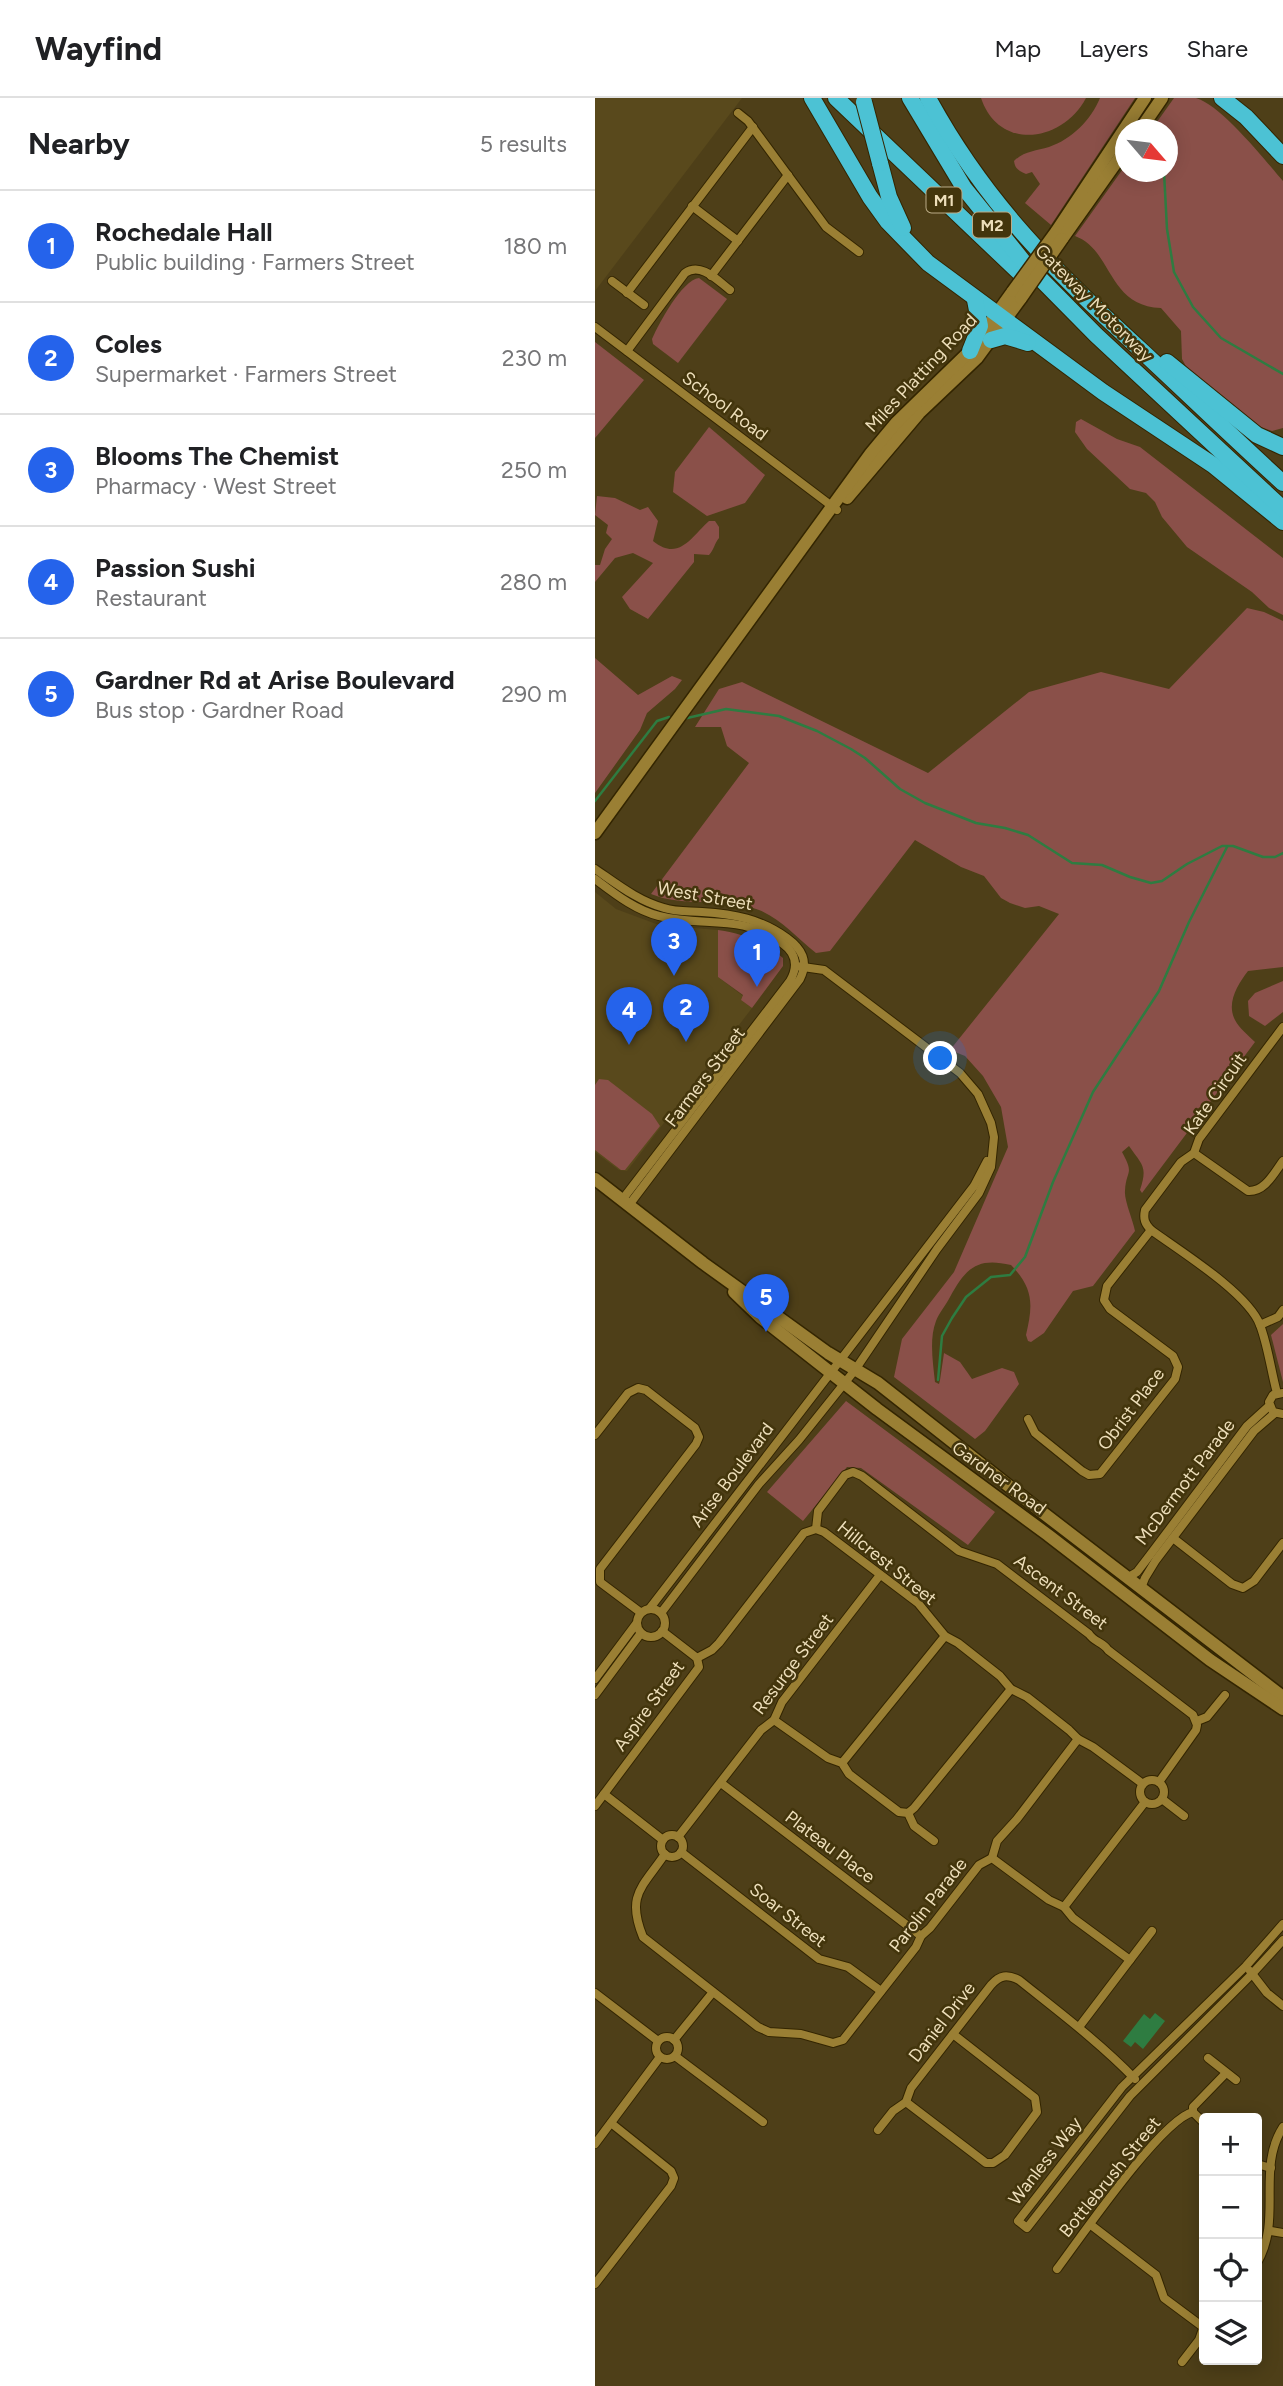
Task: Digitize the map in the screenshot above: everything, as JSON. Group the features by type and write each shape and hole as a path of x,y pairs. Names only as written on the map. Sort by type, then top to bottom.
{"highway":[{"path":"812,98 870,197 915,252 975,300 1103,392 1199,455 1283,522"},
{"name":"M1","path":"836,98 1039,291 1095,335"},
{"name":"Gateway Motorway","path":"910,98 948,164 995,228 1029,268 1095,335 1283,509"},
{"name":"Gateway Motorway","path":"928,98 977,178 1013,224 1055,270 1283,483"},
{"path":"1222,98 1252,123 1283,156"},
{"path":"1238,98 1264,119 1283,140"},
{"path":"863,100 893,209 915,252"},
{"path":"970,351 980,326 975,300"},
{"path":"992,340 1005,337 1041,347"},
{"path":"1137,347 1157,353 1257,435 1283,447"}],"street":[{"name":"Miles Platting Road","path":"1059,235 1145,98"},
{"path":"1148,119 1159,103"},
{"path":"738,113 753,127 826,227 859,252"},
{"path":"627,293 753,127"},
{"name":"Miles Platting Road","path":"595,833 649,755 896,423 948,375 1001,318 1059,235 1115,163"},
{"path":"711,276 788,175"},
{"path":"692,206 738,241"},
{"path":"627,351 685,273 695,269 703,270 730,290"},
{"path":"611,281 644,305"},
{"name":"Miles Platting Road","path":"834,508 905,429 965,371 992,340 1001,318"},
{"name":"School Road","path":"595,327 834,508"},
{"name":"West Street","path":"595,869 635,902"},
{"name":"West Street","path":"595,879 670,919 719,921 755,928 788,948 800,966"},
{"path":"800,966 824,970 960,1073 978,1094 994,1137 991,1167 979,1193 933,1246"},
{"name":"Farmers Street","path":"625,1203 762,1022 800,966"},
{"name":"Kate Circuit","path":"1151,1230 1144,1220 1145,1210 1181,1162 1195,1153 1199,1139 1283,1027"},
{"path":"1195,1153 1248,1191 1263,1187 1283,1161"},
{"name":"Gardner Road","path":"595,1179 703,1263 839,1360 888,1391 1283,1697"},
{"path":"1151,1230 1241,1297 1260,1325 1280,1393 1270,1399 1276,1411"},
{"name":"Obrist Place","path":"1028,1419 1035,1433 1082,1471 1089,1475 1100,1474 1175,1379 1178,1367 1173,1356 1110,1308 1104,1300 1107,1286 1151,1230"},
{"name":"Arise Boulevard","path":"650,1608 829,1372 933,1246"},
{"name":"Arise Boulevard","path":"661,1613 759,1484 799,1440 855,1370 933,1246"},
{"name":"Gardner Road","path":"703,1263 760,1317 844,1384 1048,1535 1210,1660 1283,1709"},
{"path":"1260,1325 1278,1317 1283,1310"},
{"path":"595,1435 628,1393 638,1388 646,1390 695,1428 699,1437 600,1569 598,1584 640,1612"},
{"name":"McDermott Parade","path":"1142,1588 1145,1578 1173,1538 1254,1431 1276,1411"},
{"name":"McDermott Parade","path":"1127,1578 1137,1572 1247,1426 1276,1411"},
{"name":"Ascent Street","path":"816,1529 818,1511 845,1475 853,1472 862,1476 959,1551 996,1564 1093,1639 1104,1643 1108,1650 1193,1715 1197,1721"},
{"path":"1038,1509 1035,1516 1046,1528 1048,1535"},
{"name":"Hillcrest Street","path":"697,1658 719,1643 804,1533 816,1529 824,1532 918,1603 945,1636 1000,1676 1011,1689 1027,1697 1078,1740 1093,1747 1143,1784"},
{"path":"1173,1538 1232,1584 1243,1588 1254,1581 1283,1543"},
{"name":"Resurge Street","path":"678,1837 761,1730 774,1720 782,1702 880,1575"},
{"path":"595,1679 629,1637 640,1612 650,1608 661,1613 665,1622 662,1631 655,1637 641,1633 636,1624"},
{"name":"Aspire Street","path":"595,1806 699,1667 697,1658 662,1631"},
{"path":"595,1695 641,1633"},
{"path":"842,1763 945,1636"},
{"path":"774,1720 828,1758 842,1763 849,1774 899,1812 908,1812 1011,1689"},
{"path":"1159,1782 1196,1730 1197,1721 1207,1717 1225,1695"},
{"path":"992,1858 997,1841 1078,1740"},
{"path":"1150,1780 1159,1782 1164,1789 1162,1798 1153,1804 1145,1802 1140,1794 1143,1784 1150,1780"},
{"name":"Plateau Place","path":"720,1783 921,1936"},
{"path":"604,1794 663,1840"},
{"path":"1162,1798 1184,1816"},
{"path":"1064,1907 1145,1802"},
{"path":"908,1812 914,1826 934,1841"},
{"path":"670,1835 678,1837 683,1844 681,1852 675,1856 665,1854 661,1848 663,1840 670,1835"},
{"name":"Soar Street","path":"681,1852 819,1959 848,1967 881,1991"},
{"path":"665,1854 638,1895 634,1906 636,1920 643,1937 713,1992 674,2040"},
{"name":"Parolin Parade","path":"713,1992 764,2030 814,2036 828,2042 843,2040 916,1947 921,1936 979,1865 992,1858 1049,1900 1064,1907 1073,1918 1130,1960"},
{"name":"Wanless Way","path":"1283,1924 1246,1966 1122,2087 1019,2221 1023,2225 1027,2228 1141,2085 1252,1975 1283,1940"},
{"path":"1079,2026 1152,1931"},
{"path":"1246,1966 1267,1993 1283,2006"},
{"name":"Daniel Drive","path":"877,2130 893,2110 906,2102 911,2088 991,1985 1003,1976 1019,1980 1079,2026 1106,2048 1141,2085"},
{"path":"595,1993 658,2041"},
{"path":"906,2102 986,2163 993,2163 1005,2155 1033,2119 1038,2105 1035,2098 953,2034"},
{"path":"666,2037 674,2040 678,2048 675,2056 668,2059 660,2057 656,2048 658,2041 666,2037"},
{"path":"675,2056 763,2122"},
{"path":"595,2144 660,2057"},
{"path":"1208,2058 1236,2080"},
{"name":"Bottlebrush Street","path":"1057,2269 1151,2146 1182,2116 1193,2112 1198,2100 1226,2073"},
{"path":"1193,2112 1199,2118"},
{"path":"595,2284 671,2186 674,2178 671,2171 611,2123"},
{"path":"1262,2254 1273,2224 1272,2168 1275,2141 1283,2127"},
{"path":"1262,2165 1272,2168"},
{"path":"1091,2225 1156,2275 1164,2298 1199,2323"},
{"path":"1271,2231 1283,2233"},
{"path":"1182,2362 1199,2340"}],"shaded area":[{"path":"595,98 742,98 595,291"},
{"path":"981,98 1086,98 1076,113 1062,124 1047,132 1032,135 1016,133 1002,127 990,115"},
{"path":"1100,98 1135,98 1121,119 1115,119 1115,128 1051,225 1025,203 1040,184 1032,172 1026,174 1015,166 1014,161 1026,153 1057,144 1073,134"},
{"path":"1174,98 1196,98 1206,103 1242,134 1283,181 1283,428 1272,431 1258,426 1188,370 1182,359 1181,331 1161,308 1143,305 1130,298 1120,288 1097,253 1075,236 1115,180 1178,182 1178,119 1159,119"},
{"path":"699,278 727,299 678,363 653,344 652,339 665,313 685,286"},
{"path":"595,342 644,380 595,438"},
{"path":"1081,419 1117,439 1140,447 1283,558 1283,615 1269,608 1252,592 1187,547 1146,493 1130,489 1087,449 1075,432 1076,422"},
{"path":"709,427 765,475 745,503 707,516 673,492 675,472"},
{"path":"597,496 615,498 640,510 648,507 658,521 653,541 662,547 670,549 684,545 709,521 715,521 719,527 719,538 711,553 694,554 694,562 648,619 630,609 622,597 653,563 633,553 615,558 595,582 595,565 600,565 605,549 612,539 606,533 608,525 595,515"},
{"path":"1247,608 1283,621 1283,967 1248,971 1240,982 1234,994 1233,1014 1239,1026 1255,1042 1142,1193 1142,1166 1129,1146 1122,1152 1129,1169 1125,1195 1135,1231 1093,1286 1073,1291 1044,1333 1031,1342 1026,1335 1030,1315 1028,1290 1011,1265 981,1264 961,1279 934,1328 932,1351 935,1382 939,1384 944,1353 960,1362 972,1379 1002,1368 1014,1372 1019,1384 985,1431 975,1439 894,1377 902,1339 954,1272 1008,1147 1001,1107 983,1076 965,1056 950,1050 1059,914 1039,906 1025,908 1010,903 1001,898 984,876 961,867 915,840 830,951 816,953 782,924 759,910 732,904 677,901 651,894 749,763 727,746 721,727 695,727 719,689 742,682 928,773 1029,692 1101,672 1169,689"},
{"path":"595,658 638,695 672,676 682,680 647,713 640,730 595,793"},
{"path":"595,892 616,909 659,925 718,930 718,977 743,996 741,1000 752,1008 627,1171 619,1170 595,1152"},
{"path":"718,930 752,939 783,958 783,966 752,1008 741,1000 743,995 718,977"},
{"path":"1283,981 1283,1012 1265,1026 1249,1016 1248,1001 1255,993"},
{"path":"599,1079 608,1080 652,1114 660,1126 625,1170 621,1170 595,1150 595,1085"},
{"path":"1283,1324 1283,1382 1271,1335"},
{"path":"846,1401 995,1512 968,1545 861,1468 847,1467 803,1521 767,1492"},
{"path":"1155,2013 1165,2021 1143,2049 1135,2042 1131,2047 1123,2041 1144,2014 1150,2019"}],"waterway":[{"path":"1165,182 1167,229 1174,272 1193,307 1221,338 1283,374"},
{"path":"683,719 726,709 779,716 817,731 851,749 900,789 925,803 976,823 1028,835 1072,863 1102,865 1151,883 1162,881 1222,846 1233,846 1263,857 1275,857 1283,853"},
{"path":"595,801 657,721 669,717"},
{"path":"938,1380 942,1336 966,1297 991,1277 1010,1275 1025,1257 1053,1182 1093,1092 1159,991 1189,922 1227,847"}],"place":[{"name":"Blooms The Chemist","path":"674,976"},
{"name":"Rochedale Hall","path":"757,987"},
{"name":"Coles","path":"686,1042"},
{"name":"Passion Sushi","path":"629,1045"},
{"name":"Gardner Rd at Arise Boulevard","path":"766,1332"}]}
